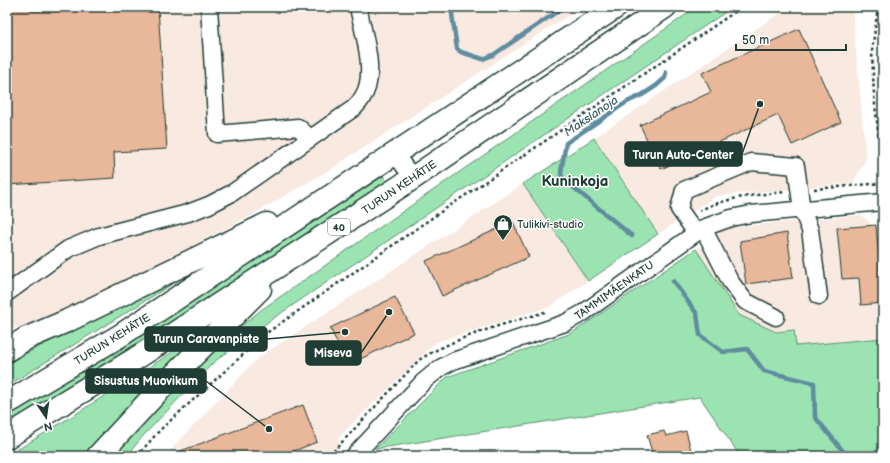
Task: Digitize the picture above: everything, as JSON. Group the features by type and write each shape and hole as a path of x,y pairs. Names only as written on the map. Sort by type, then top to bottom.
{"highway":[{"name":"TURUN KEHÄTIE","path":"7,403 121,334 616,7"},
{"name":"TURUN KEHÄTIE","path":"7,437 132,361 413,178 665,7"},
{"path":"7,350 17,340 67,321 150,282 186,262 337,192"},
{"path":"98,456 162,387 289,259"}],"street":[{"path":"209,7 217,134 298,127 310,138"},
{"path":"7,293 62,252 74,246 99,236 188,213 210,205 232,193 354,108 363,98 368,85 369,64 358,7"},
{"path":"395,154 413,178"},
{"path":"776,317 745,301 730,281 700,231 679,209 684,190 751,162 796,166 802,210 810,230 819,296"},
{"name":"TAMMIMÄENKATU","path":"354,456 423,382 440,368 453,361 565,323 583,313 700,231 731,218 751,214 883,202"}],"path":[{"path":"137,456 160,430 268,332 742,7"},
{"path":"878,7 872,51 874,96 883,172"}],"shaded area":[{"path":"7,7 581,7 329,170 252,215 64,312 7,331"},
{"path":"789,7 852,7 866,159 853,183 716,196 658,234 594,138"},
{"path":"523,184 588,281 549,307 436,342 339,437 337,456 165,456 258,358"},
{"path":"861,215 873,226 883,338 796,346 794,330 776,332 739,315 696,249 726,228"}],"green space":[{"path":"697,7 733,7 268,322 214,362 143,436 127,456 107,456 209,353 261,310"},
{"path":"594,138 658,234 588,281 523,184"},
{"path":"383,176 386,181 384,185 155,332 7,424 7,416 151,326"},
{"path":"696,249 739,315 776,332 794,330 796,346 883,338 883,456 740,456 700,397 375,449 447,377 572,333"},
{"path":"182,278 7,386 7,364 38,347"},
{"path":"199,335 84,456 7,456 79,412"}],"building":[{"path":"7,7 158,7 167,149 114,152 115,178 7,185"},
{"path":"799,29 841,122 792,145 778,115 661,169 640,125 711,92 702,73"},
{"path":"513,222 529,257 442,296 426,261"},
{"path":"876,225 883,303 861,305 859,278 842,279 837,228"},
{"path":"787,233 793,278 746,284 740,241"},
{"path":"395,297 414,333 348,365 330,328"},
{"path":"303,405 317,442 281,456 170,456 170,455"},
{"path":"664,431 666,436 686,431 691,450 667,456 653,456 647,435"}],"waterway":[{"name":"Makslanoja","path":"451,7 457,49 461,52 483,59 493,55 564,7"},
{"name":"Makslanoja","path":"632,236 562,178 561,172 566,143 627,102 656,86 665,78 666,72"},
{"name":"Makslanoja","path":"673,281 697,314 700,335 723,352 747,349 764,371 814,383 815,417 847,456"}],"place":[{"name":"Turun Auto-Center","path":"760,104"},
{"name":"Tulikivi-studio","path":"503,241"},
{"name":"Miseva","path":"389,312"},
{"name":"Turun Caravanpiste","path":"345,332"},
{"name":"Sisustus Muovikum","path":"269,429"}],"district":[{"name":"Kuninkoja","path":"575,181"}]}
